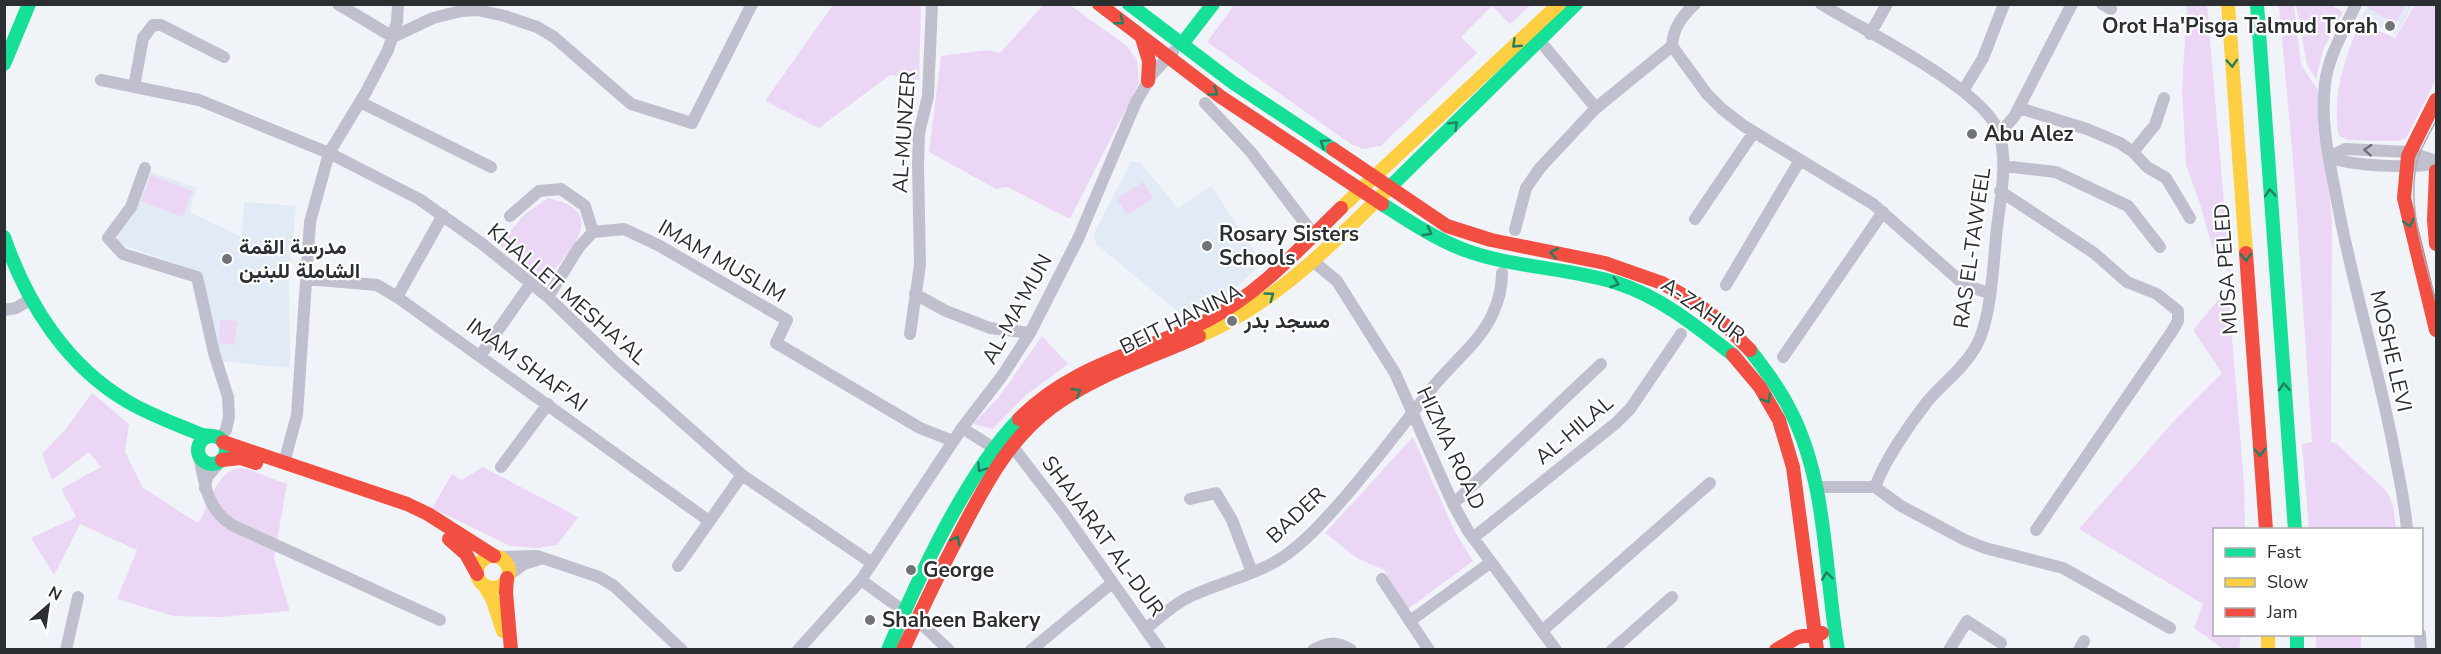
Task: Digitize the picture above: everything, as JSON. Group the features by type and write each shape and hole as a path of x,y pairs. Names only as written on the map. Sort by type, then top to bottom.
{"main road":[{"path":"4,63 29,4"},
{"name":"A-ZAHUR","path":"1099,4 1221,97 1403,218 1462,249 1626,286 1680,314 1737,358 1760,387 1779,420 1788,445 1793,467 1815,642"},
{"name":"A-ZAHUR","path":"1129,4 1232,82 1447,226 1478,238 1626,268 1659,281 1704,308 1739,336 1772,377 1792,414 1805,445 1816,487 1838,650"},
{"path":"1182,44 1213,4"},
{"name":"BEIT HANINA","path":"888,650 904,611 976,475 994,448 1023,414 1044,395 1086,371 1198,323 1232,306 1250,293 1558,4"},
{"name":"BEIT HANINA","path":"903,650 916,619 992,473 1029,427 1061,402 1099,381 1232,321 1267,299 1314,262 1576,4"},
{"name":"MUSA PELED","path":"2228,4 2266,528"},
{"path":"2257,4 2295,528"},
{"path":"1159,27 1185,26 1202,21"},
{"path":"1142,38 1149,61 1148,81"},
{"path":"2436,100 2408,159 2406,209 2436,330"},
{"path":"1349,160 1377,160 1400,154"},
{"path":"1413,166 1409,177 1409,193 1417,208"},
{"path":"2436,171 2434,220 2436,244"},
{"path":"1338,173 1341,184 1338,211"},
{"path":"1356,221 1377,216 1403,218"},
{"path":"4,237 16,270 31,299 57,339 94,378 122,399 153,415 202,435 407,504 428,514 466,540 506,563 511,650"},
{"path":"153,415 177,431 208,464 247,460 413,517 461,549 470,560 496,610 506,650"},
{"path":"199,456 200,443 203,439 218,439"},
{"path":"218,439 226,451 221,461"},
{"path":"480,579 480,562 485,558 496,557"},
{"path":"480,579 493,588 499,587 508,577"},
{"path":"1785,648 1799,624 1809,599"},
{"path":"1785,648 1794,638 1815,642 1835,634"}],"street":[{"path":"338,4 393,37"},
{"path":"284,463 297,415 310,222 329,153 360,102 393,37 398,4"},
{"path":"393,37 433,18 461,11 477,10 505,16 537,27 554,37 631,104 692,123 753,4"},
{"name":"AL-MUNZER","path":"910,334 920,265 918,155 928,96 932,4"},
{"path":"1515,230 1522,201 1531,180 1596,108 1672,46 1682,16 1695,4"},
{"path":"1821,4 1963,91 1983,58 2004,4"},
{"path":"1870,34 1887,4"},
{"path":"1999,134 2019,108 2072,4"},
{"name":"MOSHE LEVI","path":"2356,4 2332,59 2325,84 2324,112 2333,182 2384,400 2405,506 2407,528"},
{"path":"134,87 143,38 153,25 161,25 224,57"},
{"path":"1540,41 1596,108"},
{"name":"AL-MA'MUN","path":"798,650 861,580 953,441 1002,376 1030,333 1078,239 1125,126 1148,81 1167,57 1182,44"},
{"path":"1672,46 1707,94 1729,114 1754,132 1874,204 1959,280 1989,293"},
{"name":"KHALLET MESHA'AL","path":"101,80 199,100 329,153 419,198 548,297 616,363 742,475 872,563"},
{"name":"RAS EL-TAWEEL","path":"1875,487 1907,431 1928,402 1974,350 1985,324 2003,166 1999,134 1994,120 1963,91"},
{"path":"2133,152 2155,125 2164,98"},
{"path":"360,102 491,167"},
{"path":"1205,103 1251,152 1314,235"},
{"path":"2019,108 2087,129 2120,143 2133,152 2146,166 2166,178 2190,218"},
{"path":"1695,219 1754,132"},
{"path":"2329,157 2345,149 2436,162"},
{"path":"1726,285 1800,160"},
{"path":"2003,166 2056,172 2128,206 2160,247"},
{"path":"145,168 131,207 108,238 123,254 197,277 211,343 228,397 229,417 226,430 218,439"},
{"path":"510,216 539,191 561,189 585,206 593,232 579,247 548,297"},
{"path":"2001,191 2094,253 2127,282 2157,294 2178,311 2178,321 2174,330 2036,530"},
{"path":"1783,357 1883,212"},
{"path":"397,297 444,215"},
{"name":"IMAM MUSLIM","path":"593,232 624,229 658,245 786,320 776,343 920,428 953,441"},
{"name":"HIZMA ROAD","path":"1314,262 1337,281 1363,319 1395,374 1453,504 1490,563 1556,650"},
{"name":"BADER","path":"1147,628 1187,598 1252,572 1282,557 1304,540 1328,516 1385,450 1435,384 1479,334 1493,314 1502,284 1502,273"},
{"name":"IMAM SHAF'AI","path":"306,279 377,285 709,520"},
{"path":"480,356 531,283"},
{"path":"915,294 946,311 990,328 1030,333"},
{"path":"4,310 16,308 31,299"},
{"name":"AL-HILAL","path":"1473,538 1616,423 1630,409 1680,334"},
{"path":"1453,504 1601,364"},
{"path":"501,467 548,404"},
{"path":"962,428 994,448"},
{"name":"SHAJARAT AL-DUR","path":"1012,446 1063,512 1112,583 1147,628 1160,650"},
{"path":"199,456 207,495 221,517 245,533 440,620"},
{"path":"207,495 205,485 207,477 221,461"},
{"path":"678,566 742,475"},
{"path":"1542,631 1710,483"},
{"path":"1816,487 1875,487 1901,506 1965,540 1985,548 2063,568 2170,627"},
{"path":"1190,499 1216,493 1232,520 1252,572"},
{"path":"496,557 529,555 553,560 606,580 682,650"},
{"path":"508,577 530,561 553,560"},
{"path":"1410,621 1490,563"},
{"path":"1382,579 1429,650"},
{"path":"861,580 904,611"},
{"path":"1031,650 1112,583"},
{"path":"66,650 78,597"},
{"path":"1612,650 1672,597"},
{"path":"916,619 949,650"},
{"path":"1949,650 1967,621 2001,643"},
{"path":"1313,650 1328,643 1340,644 1351,650"}],"shaded area":[{"path":"2370,4 2406,5 2395,24 2368,8"},
{"path":"833,5 921,5 919,80 890,75 819,128 765,101"},
{"path":"1043,5 1070,5 1127,46 1137,60 1139,83 1070,219 1007,187 996,189 929,152 941,56 987,50 1000,53"},
{"path":"1234,5 1531,5 1510,24 1492,6 1461,37 1477,53 1381,146 1363,149 1351,144 1207,42"},
{"path":"2187,5 2207,5 2230,272 2221,266 2211,243 2186,165 2182,89"},
{"path":"2279,5 2294,5 2301,65 2318,90 2332,220 2331,442 2337,444 2387,492 2393,505 2396,528 2309,528 2302,444 2312,442 2294,172"},
{"path":"2296,5 2331,5 2343,12 2323,50 2316,79 2307,65"},
{"name":"Orot Ha'Pisga Talmud Torah","path":"2368,5 2413,5 2396,35 2361,18"},
{"path":"2415,5 2436,5 2436,79 2406,138 2397,141 2348,140 2339,136 2338,92 2349,49 2360,22 2395,38"},
{"path":"1131,161 1141,163 1178,208 1211,186 1263,263 1223,299 1182,315 1096,244 1094,234"},
{"name":"مدرسة القمة الشاملة للبنين","path":"149,171 197,188 189,212 242,237 244,202 296,206 289,282 290,368 220,361 198,271 125,246 118,241 117,235"},
{"path":"151,175 192,191 183,217 141,201"},
{"path":"1143,182 1153,198 1127,215 1117,199"},
{"path":"548,198 567,204 578,212 582,221 575,243 547,278 499,245 524,215"},
{"path":"2228,288 2244,483 2245,528 2213,528 2213,636 2241,636 2239,650 2223,649 2194,628 2203,604 2079,529 2174,421 2222,373 2193,330"},
{"path":"220,320 237,321 235,345 219,343"},
{"path":"1042,336 1068,364 1026,395 993,429 973,424 999,397"},
{"path":"92,393 129,424 125,452 143,488 198,523 216,487 229,472 247,469 287,484 274,558 290,611 221,617 174,616 117,599 137,550 80,524 54,575 31,538 76,517 61,489 101,467 89,452 52,480 42,454 65,430"},
{"path":"1413,437 1454,530 1473,561 1408,609 1384,570 1357,558 1325,533"},
{"path":"483,467 578,517 557,545 538,548 510,546 432,508 452,474 462,480"},
{"path":"2316,636 2361,636 2361,649 2316,649"}],"tram line":[{"path":"2436,121 2418,158 2414,194 2418,231 2436,303"}],"traffic: fast":[{"path":"4,64 29,4"},
{"path":"1129,4 1232,82 1333,149"},
{"path":"1182,44 1213,4"},
{"path":"1387,190 1576,4"},
{"path":"2257,4 2295,528"},
{"path":"1382,204 1431,234 1462,249 1500,260 1598,278 1633,289 1678,314 1733,355"},
{"path":"4,237 13,262 37,309 52,332 87,371 107,388 139,408 202,435 211,436"},
{"path":"1750,350 1787,404 1803,440 1812,469 1823,529 1838,650"},
{"path":"888,650 944,528 980,469 1019,419"},
{"path":"212,436 222,440 226,450 222,460 212,464 202,460 198,450 202,440 212,436"},
{"path":"2297,636 2297,650"}],"traffic: slow":[{"path":"1341,208 1559,4"},
{"path":"2228,4 2246,253"},
{"path":"1199,336 1227,323 1277,291 1323,252 1387,190"},
{"path":"493,556 504,561 509,572 504,583 493,588 482,583 477,572 482,561 493,556"},
{"path":"484,585 492,598 503,631"},
{"path":"2268,636 2268,650"}],"traffic: jam":[{"path":"1099,4 1221,97 1382,204"},
{"path":"1142,38 1149,61 1148,81"},
{"path":"2436,100 2408,156 2404,198 2436,330"},
{"path":"1333,149 1447,226 1491,240 1605,263 1662,283 1695,302 1724,324 1750,350"},
{"path":"2436,171 2434,220 2436,244"},
{"path":"1019,419 1040,400 1085,372 1208,320 1227,309 1279,269 1341,208"},
{"path":"2246,253 2266,528"},
{"path":"903,650 977,500 998,466 1022,434 1052,407 1086,386 1199,336"},
{"path":"1733,355 1760,387 1779,420 1793,467 1817,650"},
{"path":"223,442 407,504 428,514 494,556"},
{"path":"222,460 241,458 256,463"},
{"path":"449,539 466,554 477,574"},
{"path":"507,578 511,650"},
{"path":"1776,650 1798,637 1822,633"}],"place":[{"name":"Orot Ha'Pisga Talmud Torah","path":"2390,26"},
{"name":"Abu Alez","path":"1972,134"},
{"name":"Rosary Sisters Schools","path":"1207,246"},
{"name":"مدرسة القمة الشاملة للبنين","path":"227,259"},
{"name":"مسجد بدر","path":"1232,321"},
{"name":"George","path":"911,570"},
{"name":"Shaheen Bakery","path":"870,620"}]}
